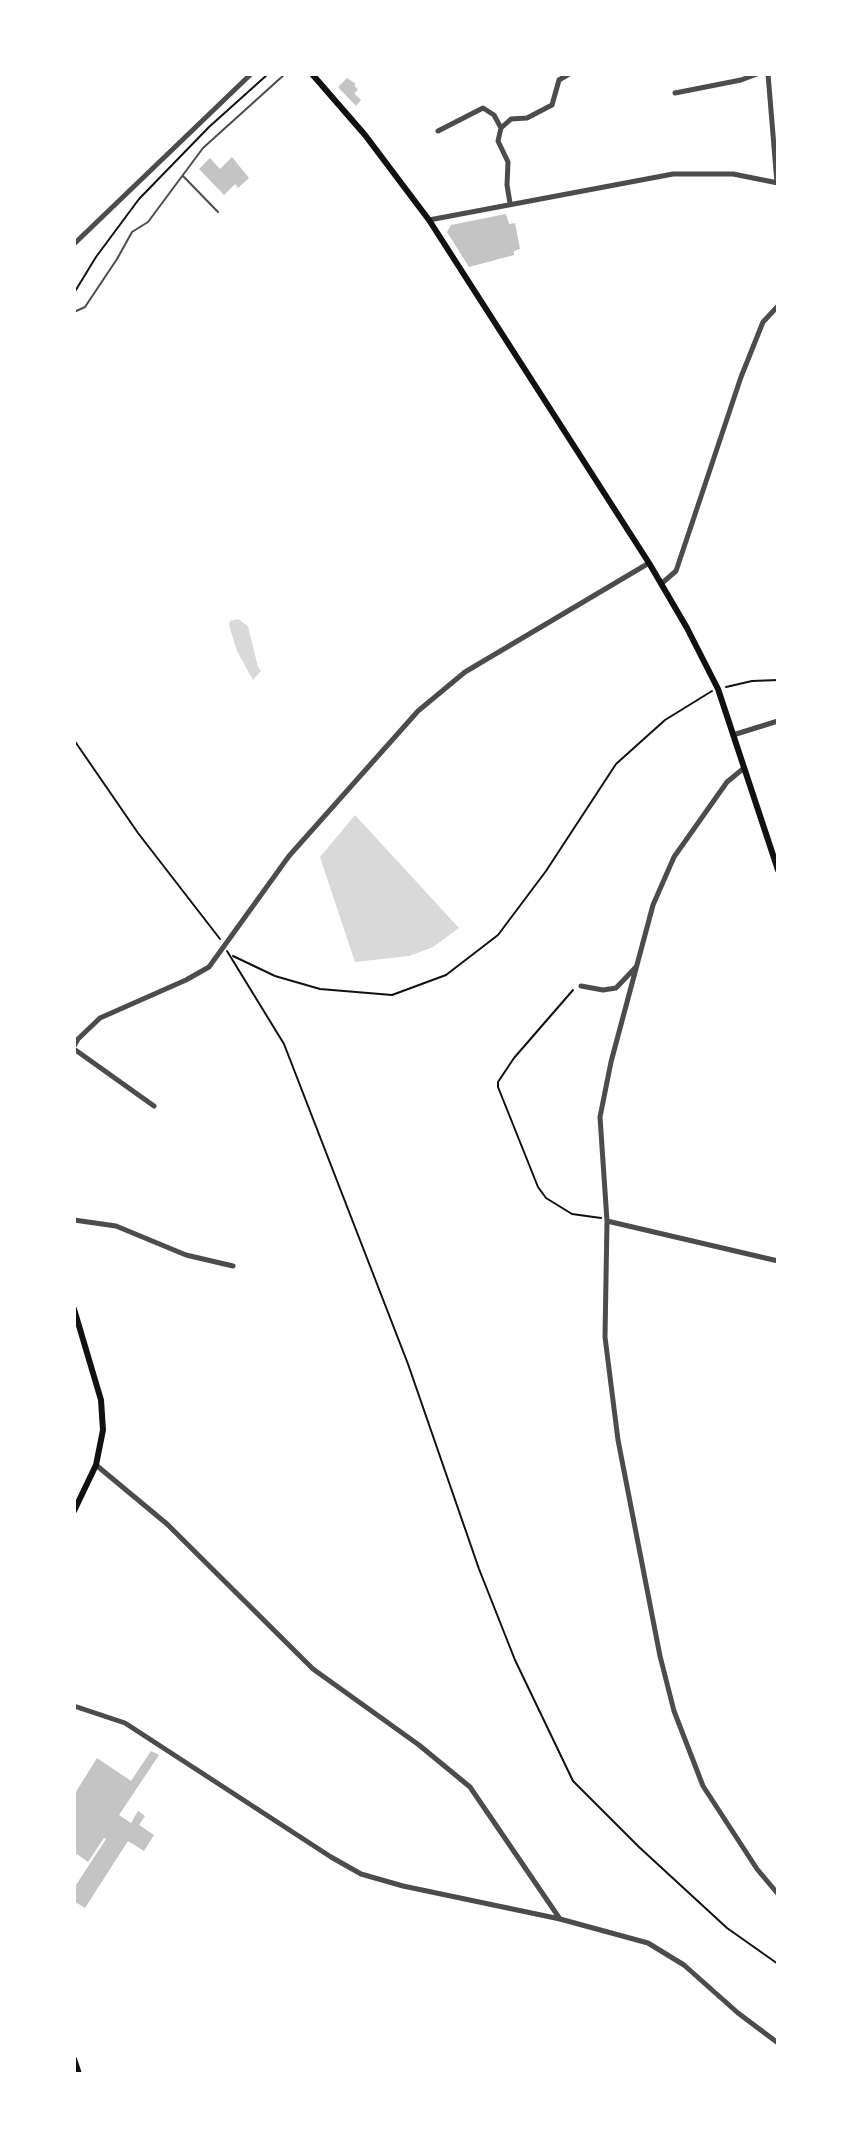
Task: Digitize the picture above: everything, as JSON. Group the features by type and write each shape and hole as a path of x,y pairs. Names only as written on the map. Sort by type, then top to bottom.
{"main road":[{"path":"312,74 365,135 429,220 649,563 718,689 778,870"},
{"path":"74,1309 101,1400 103,1430 96,1465 74,1511"},
{"path":"74,2059 79,2074"}],"street":[{"path":"74,244 251,74"},
{"path":"510,203 508,162 498,141 501,128 511,119 527,118 552,105 559,80 569,74"},
{"path":"675,93 757,74"},
{"path":"429,220 673,174 733,174 777,183 768,74"},
{"path":"438,131 483,108 494,115 501,128"},
{"path":"661,584 676,571 741,377 763,322 778,306"},
{"path":"154,1106 74,1048 76,1037 100,1018 209,967 289,856 418,711 465,672 649,563"},
{"path":"733,735 778,721"},
{"path":"744,768 727,782 674,857 653,905 611,1062 600,1117 607,1221 605,1337 618,1440 660,1656 674,1711 703,1786 757,1869 778,1894"},
{"path":"581,986 603,990 616,988 637,966"},
{"path":"74,1220 116,1226 186,1255 233,1266"},
{"path":"607,1221 778,1261"},
{"path":"96,1465 167,1524 313,1669 419,1745 470,1787 560,1919"},
{"path":"74,1706 125,1723 361,1874 403,1886 560,1919 657,1947 684,1965 738,2013 778,2043"}],"lane":[{"path":"74,312 85,307 132,232 148,222 203,148 285,74"},
{"path":"183,176 218,212"}],"path":[{"path":"74,293 139,199 209,127 268,74"},
{"path":"231,956 275,976 320,989 392,995 446,975 498,935 546,871 616,764 665,720 718,689 752,681 778,680"},
{"path":"74,740 138,833 231,956 284,1044 408,1364 479,1569 515,1660 573,1781 727,1928 778,1964"},
{"path":"581,986 572,991 525,1044 503,1073 498,1087 538,1187 546,1198 572,1214 607,1221"}],"shaded area":[{"path":"238,619 248,626 261,671 253,680 237,651 229,625 230,621"},
{"path":"355,815 459,928 433,947 409,956 355,962 320,857"}],"building":[{"path":"347,78 356,84 358,90 354,93 361,100 356,106 338,87"},
{"path":"232,157 249,178 238,188 235,184 224,195 199,169 210,158 220,169"},
{"path":"506,214 509,224 515,223 520,249 514,251 514,255 469,267 447,232 451,225"},
{"path":"151,1751 159,1755 119,1815 131,1823 138,1811 145,1816 139,1825 154,1835 144,1851 128,1841 85,1908 74,1901 74,1888 106,1839 88,1862 74,1852 74,1795 97,1758 131,1781"}]}
